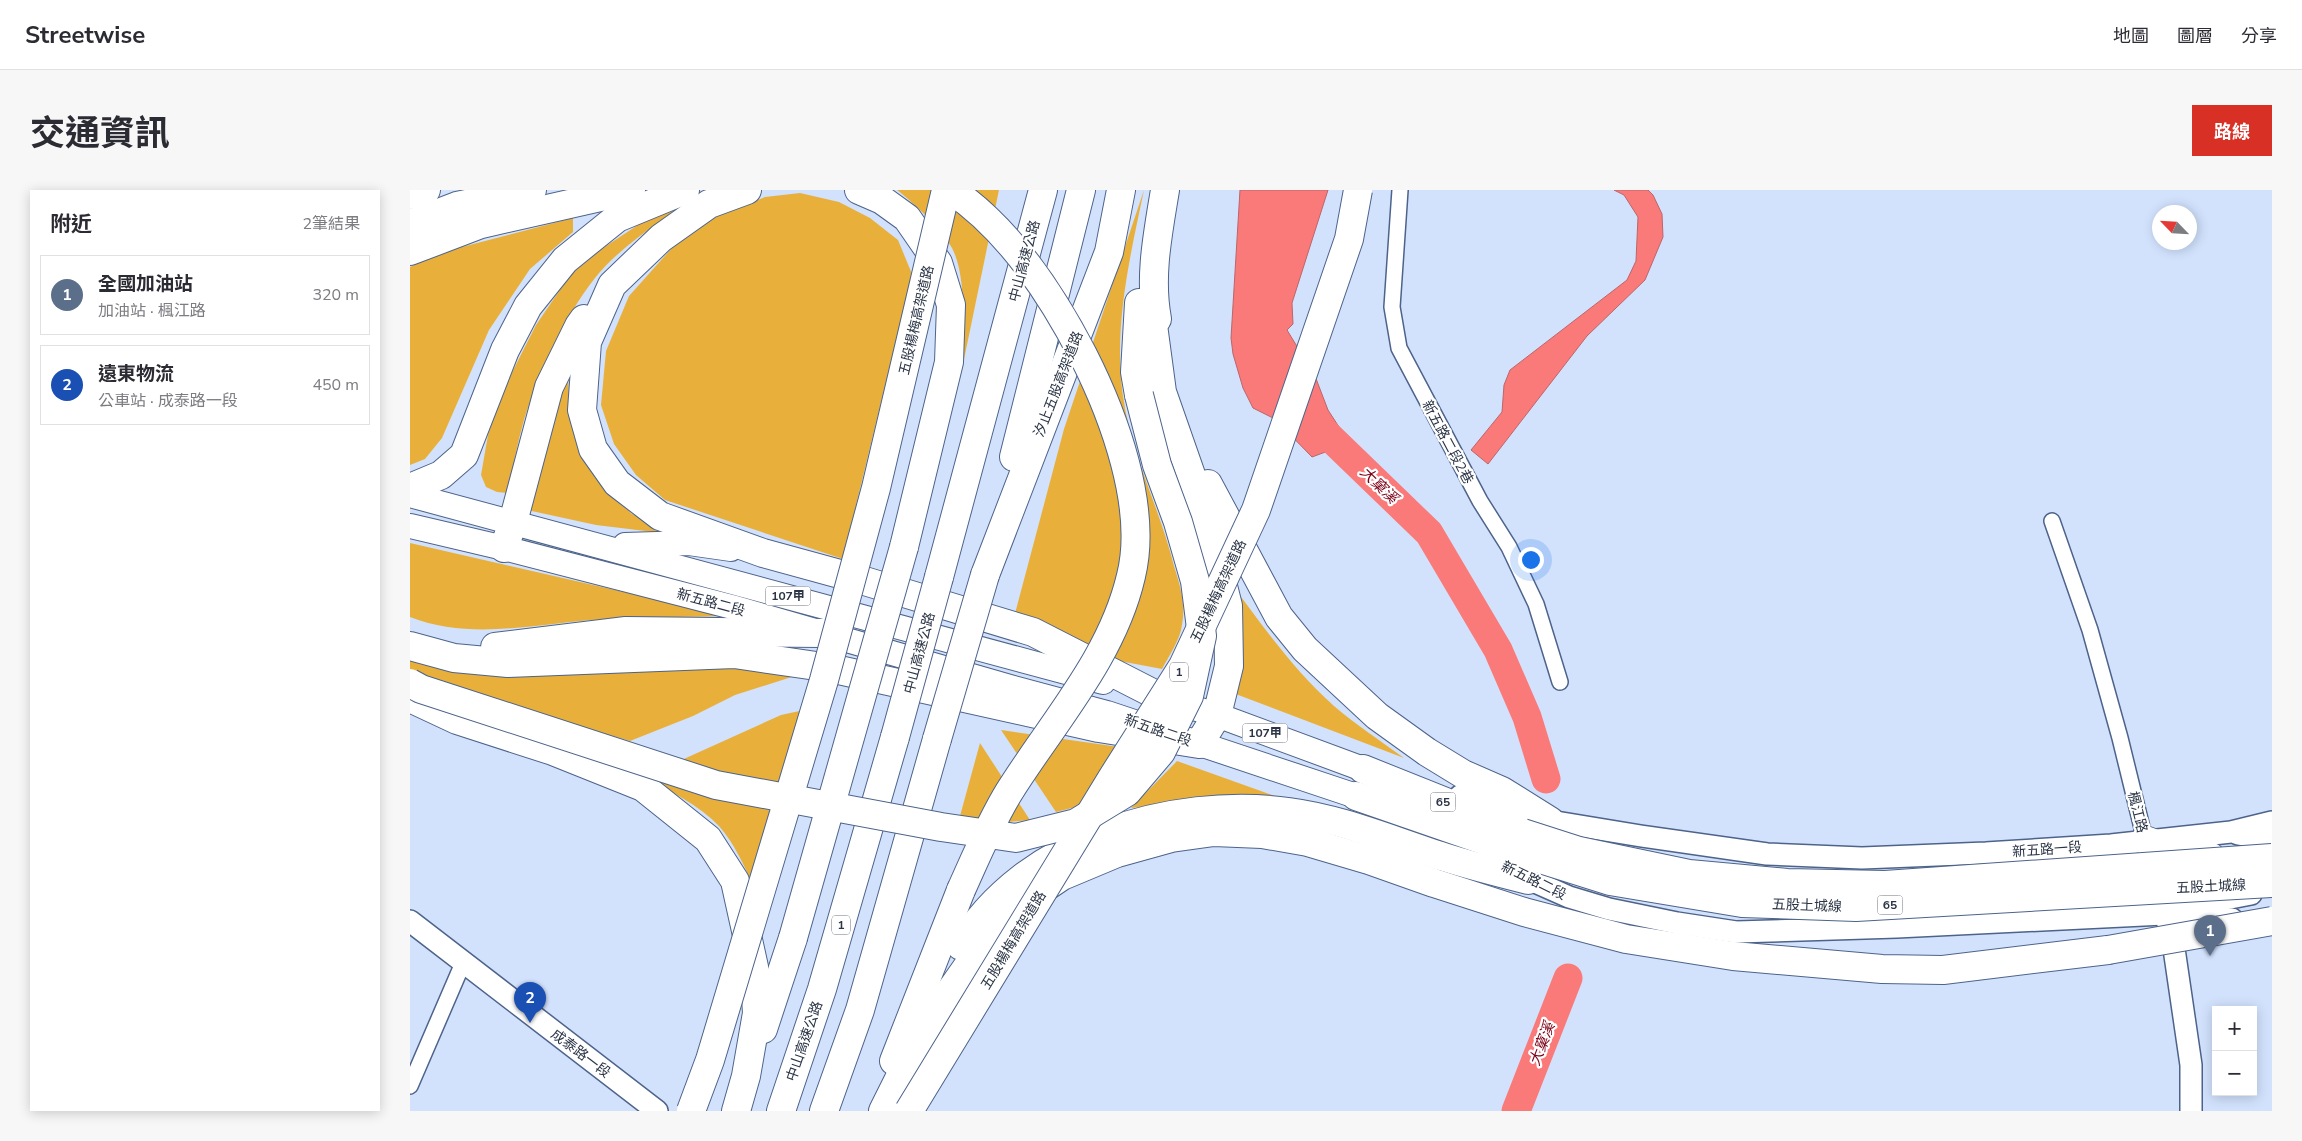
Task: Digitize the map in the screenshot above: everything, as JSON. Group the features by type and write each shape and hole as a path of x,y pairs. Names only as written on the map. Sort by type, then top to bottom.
{"highway":[{"path":"410,195 426,190"},
{"path":"410,224 457,206 532,190"},
{"path":"410,251 481,224 631,190"},
{"path":"410,488 441,475 464,455 505,350 528,306 564,260 617,218 685,190"},
{"path":"504,548 513,522 549,387 579,326 612,285 661,238 708,204 747,190"},
{"path":"736,1111 794,938 904,547 950,362 951,305 938,263 907,218 882,200 859,190"},
{"name":"五股楊梅高架道路","path":"691,1111 710,1060 824,680 876,488 946,190"},
{"path":"875,1111 961,890 981,846 1008,794 1093,665 1112,632 1132,574 1135,547 1134,513 1119,443 1088,365 1067,325 1037,279 985,216 951,190"},
{"name":"中山高速公路","path":"781,1111 822,989 895,737 1043,190"},
{"path":"824,1111 860,1010 985,575 1081,190"},
{"name":"汐止五股高架道路","path":"985,575 1109,252 1121,190"},
{"path":"410,683 544,730 716,785 941,827 1016,838 1076,824 1127,792 1161,752 1189,696 1202,636 1195,582 1178,522 1157,465 1134,372 1140,291 1156,190"},
{"path":"410,646 454,658 508,663 734,654 830,668 1099,728 1200,744 1217,715 1229,666 1228,606 1205,515 1162,392 1154,325 1154,301 1155,250 1165,190"},
{"name":"五股楊梅高架道路","path":"909,1111 1112,778 1183,666 1256,510 1349,239 1358,190"},
{"path":"612,285 587,342 582,410 593,449 617,483 660,516 762,553 858,578 1033,632 1166,700"},
{"path":"1154,301 1164,355 1198,466 1279,617 1305,650 1378,716 1434,757 1463,774 1502,792 1550,821"},
{"path":"410,633 444,644 485,648 626,631 822,633"},
{"path":"410,698 457,720 553,751 643,787 708,839 735,881 754,967 757,1013 746,1076 736,1111"},
{"name":"五股土城線","path":"1363,769 1519,842 1610,881 1742,903 1856,907 2272,883"},
{"name":"五股土城線","path":"1356,796 1519,842 1579,850 1689,874 1787,884 1885,884 2272,856"},
{"path":"881,1111 940,981 968,933 1002,893 1049,858 1093,837 1149,820 1212,809 1288,812 1352,826 1446,858 1528,880"},
{"path":"881,1111 946,998 984,943 1018,905 1062,876 1117,853 1171,838 1214,832 1262,834 1308,842 1369,860 1434,884 1524,912 1626,939 1733,956 1828,965 1882,969 1943,970 2108,950 2272,919"},
{"path":"2145,840 2191,857 2272,856"}],"main road":[{"name":"新五路二段","path":"410,494 573,540 598,545 1166,700 1217,715 1363,769 1550,821 1767,854 1862,858"},
{"name":"新五路二段","path":"410,526 504,548 732,607 1107,713 1356,796 1481,854 1528,880 1569,897 1609,909 1677,924 1736,932 1897,927 2164,914"},
{"path":"598,545 689,543 762,553"},
{"name":"新五路一段","path":"1862,858 2111,845 2231,832 2272,822"},
{"name":"新五路一段","path":"2231,832 2272,840"},
{"name":"楓江路","path":"2145,840 2164,914 2172,935 2191,1065 2191,1111"},
{"name":"107甲","path":"2164,914 2189,906 2272,890"},
{"name":"107甲","path":"2164,914 2196,919 2272,919"},
{"name":"成泰路一段","path":"410,921 657,1111"}],"street":[{"name":"新五路二段2巷","path":"1400,190 1392,307 1399,348 1480,500 1513,555 1536,604 1560,682"},
{"name":"楓江路","path":"2052,521 2090,630 2120,738 2145,840"},
{"path":"410,1086 463,963"}],"shaded area":[{"path":"704,190 661,220 618,254 595,278 583,294 563,328 537,382 522,429 507,493 497,492 486,487 481,475 488,435 504,388 536,325 570,275 603,248 641,223"},
{"path":"897,190 999,190 962,369 963,307 957,261 952,248 941,233 919,209"},
{"path":"1144,190 1124,292 1120,370 1132,439 1168,545 1183,602 1181,631 1162,669 1008,640 1064,429"},
{"path":"1240,190 1328,190 1292,303 1293,324 1287,330 1315,376 1328,410 1341,430 1339,447 1312,457 1275,419 1253,408 1243,388 1233,354 1231,338"},
{"path":"1614,190 1648,190 1653,195 1662,214 1663,237 1645,280 1587,336 1488,464 1471,450 1502,412 1504,385 1510,370 1627,280 1636,261 1638,217 1624,195"},
{"path":"800,193 839,202 870,218 898,240 912,274 843,559 665,500 636,475 614,444 601,405 606,351 629,296 672,248 717,216 765,197"},
{"path":"573,218 573,232 530,269 489,330 442,438 425,459 410,465 410,267 435,254"},
{"path":"568,373 570,418 585,462 632,514 703,538 596,525 527,510"},
{"path":"410,543 729,616 608,619 500,629 455,628 432,624 410,617"},
{"path":"1231,583 1280,648 1319,692 1351,720 1404,758 1233,693"},
{"path":"410,658 486,674 529,676 696,666 754,668 801,674 735,695 693,716 630,741 410,677"},
{"path":"804,710 754,887 743,863 725,833 711,818 674,793 644,777 781,715"},
{"path":"1001,730 1119,747 1080,806 1056,812"},
{"path":"980,743 1030,820 1008,822 960,816"},
{"path":"1177,761 1303,806 1201,800 1131,808"}],"waterway":[{"name":"大窠溪","path":"1311,419 1429,533 1498,650 1527,717 1546,779"},
{"name":"大窠溪","path":"1516,1111 1568,978"}],"place":[{"name":"全國加油站","path":"2210,956"},
{"name":"遠東物流","path":"530,1023"}]}
